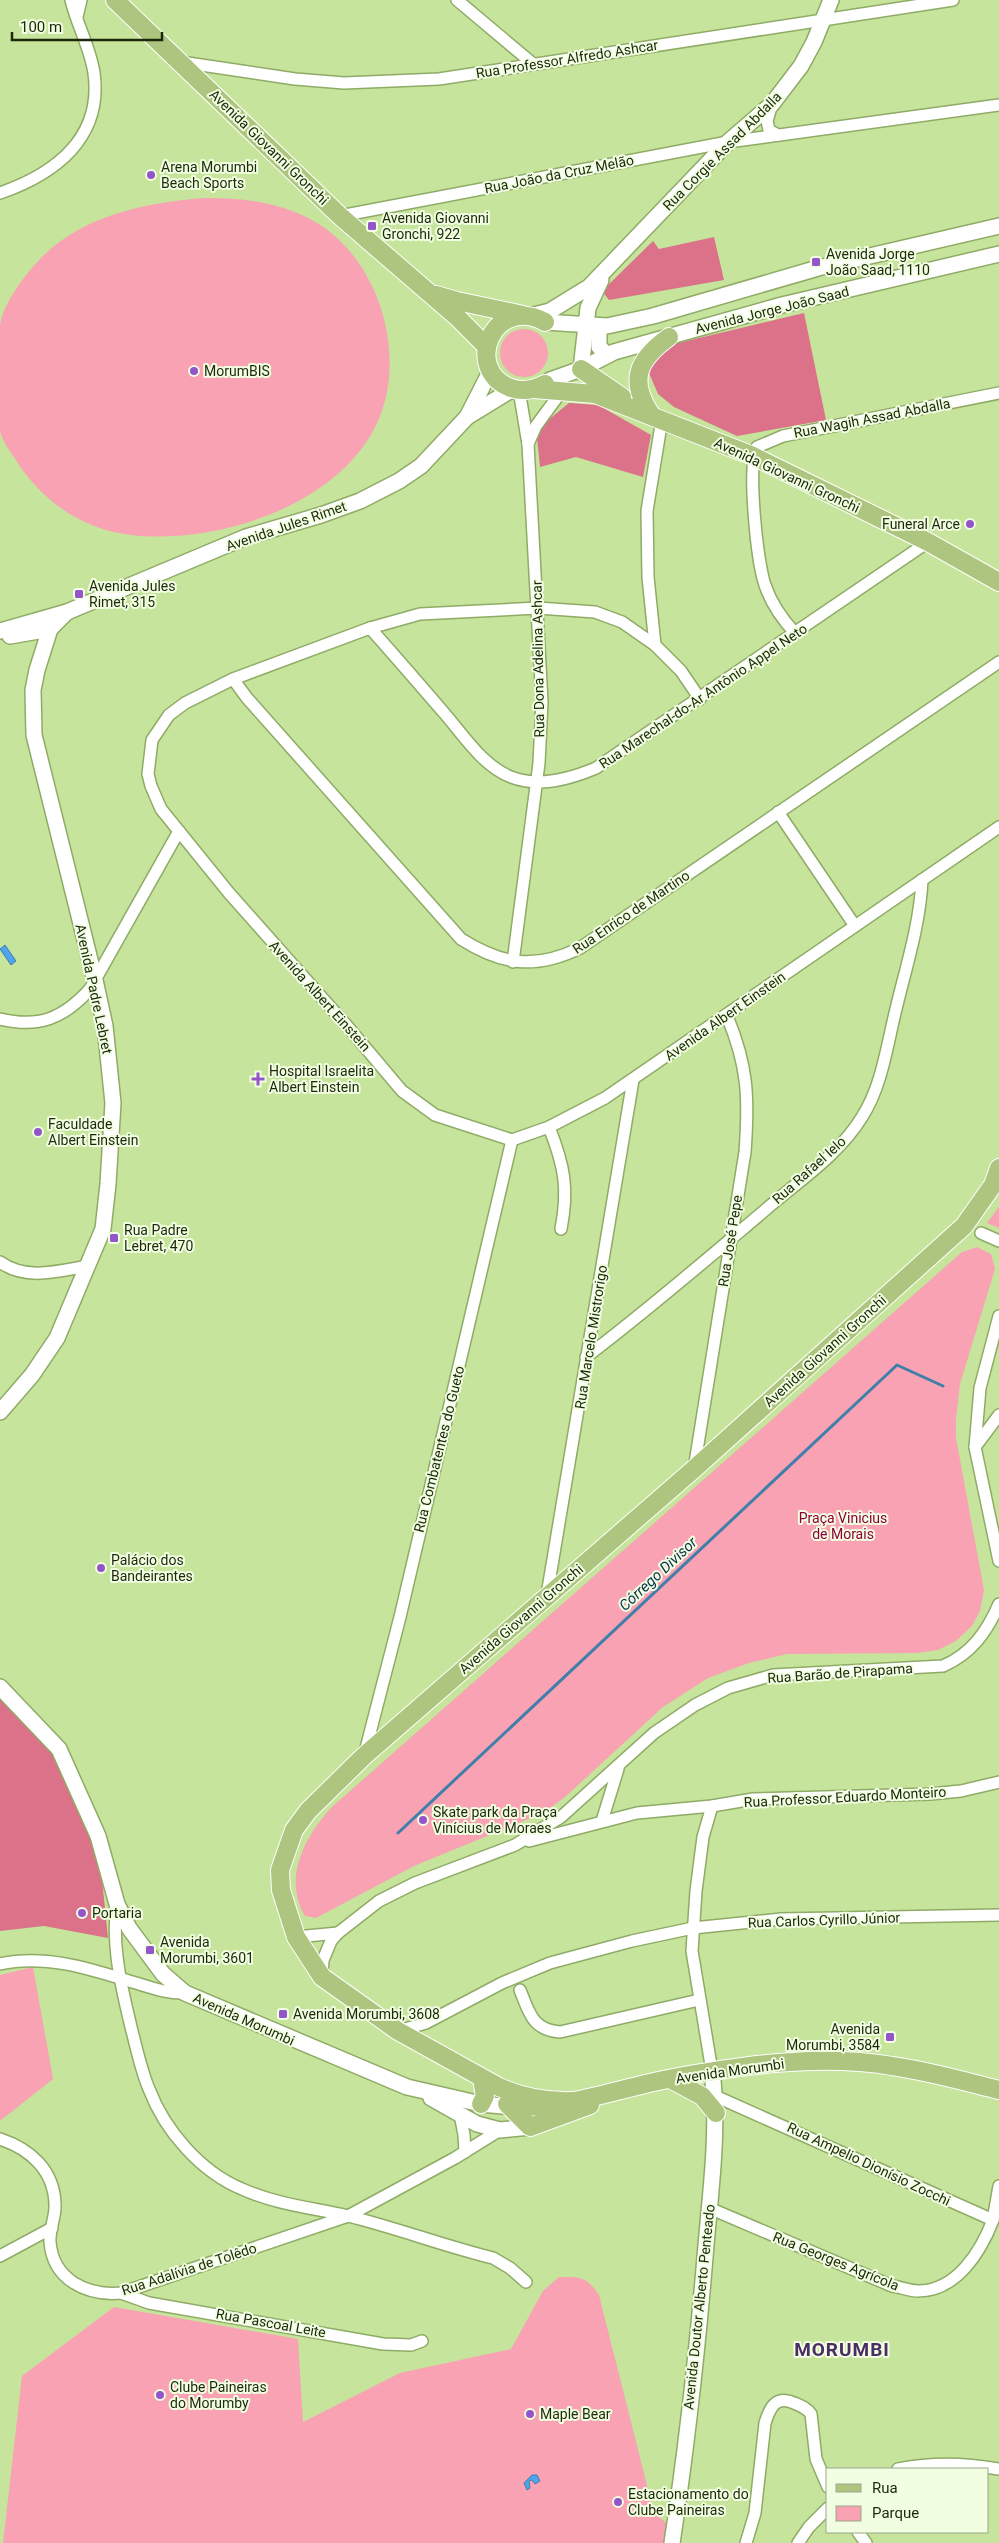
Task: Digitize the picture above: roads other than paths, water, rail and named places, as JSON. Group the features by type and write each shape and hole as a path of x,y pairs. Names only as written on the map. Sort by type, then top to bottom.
{"main road":[{"name":"Avenida Giovanni Gronchi","path":"116,0 340,216 457,317 487,347"},
{"name":"Rua Corgie Assad Abdalla","path":"533,318 562,305 589,287 728,142 772,104 801,66 824,20 831,0"},
{"name":"Avenida Jorge João Saad","path":"533,318 593,327 653,316 780,279 999,226"},
{"name":"Avenida Jorge João Saad","path":"556,386 581,369 608,355 782,305 999,254"},
{"name":"Rua Corgie Assad Abdalla","path":"593,327 588,308 592,297 612,264"},
{"path":"780,279 789,285 791,293 782,305"},
{"name":"Avenida Giovanni Gronchi","path":"425,291 458,302 533,318"},
{"path":"522,389 500,382 491,370 487,347 491,336 498,326 514,317 533,318"},
{"path":"593,327 599,348 608,355"},
{"path":"581,369 593,327"},
{"path":"657,418 642,402 638,390 640,370 650,352 669,337"},
{"name":"Avenida Giovanni Gronchi","path":"581,369 657,418"},
{"name":"Avenida Jules Rimet","path":"4,634 67,612 246,537 321,515 360,500 399,481 421,466 467,417 491,370"},
{"name":"Avenida Giovanni Gronchi","path":"522,389 556,386 595,394 753,456 928,542 999,582"},
{"name":"Avenida Jules Rimet","path":"467,417 522,389"},
{"name":"Avenida Padre Lebret","path":"2,1406 32,1375 57,1338 102,1229 108,1184 113,1103 110,1063 95,980 34,735 33,690 41,655 50,629 67,612"},
{"path":"4,634 50,629"},
{"path":"4,634 31,645 41,655"},
{"name":"Avenida Giovanni Gronchi","path":"573,2101 545,2101 527,2098 482,2079 398,2031 322,1977 296,1937 281,1890 280,1870 285,1851 294,1830 308,1811 364,1756 694,1469 964,1226 993,1185 999,1168"},
{"name":"Avenida Morumbi","path":"0,1687 59,1749 98,1836 117,1904 129,1928 144,1951 163,1974 185,1993 281,2036 419,2091 477,2124 500,2130 530,2127 581,2110 610,2094"},
{"name":"Avenida Morumbi","path":"419,2091 481,2104 534,2108 610,2094 712,2071 777,2063 843,2061 891,2066 999,2090"},
{"name":"Avenida Doutor Alberto Penteado","path":"672,2543 701,2308 716,2145 712,2071"},
{"name":"Avenida Giovanni Gronchi","path":"482,2079 530,2127"},
{"path":"481,2104 485,2096 482,2079"},
{"path":"670,2079 715,2104"}],"street":[{"path":"0,193 41,177 57,165 84,132 91,117 95,94 94,73 90,54 71,0"},
{"path":"77,17 81,0"},
{"path":"457,0 532,63"},
{"name":"Rua Professor Alfredo Ashcar","path":"180,62 295,79 344,83 439,79 532,63 953,0"},
{"path":"772,104 767,121 769,130 778,135"},
{"name":"Rua João da Cruz Melão","path":"340,216 728,142 999,105"},
{"path":"528,444 556,386"},
{"name":"Rua Dona Adelina Ashcar","path":"513,962 536,782 542,702 528,444 522,389"},
{"name":"Rua Wagih Assad Abdalla","path":"753,456 757,447 783,436 999,393"},
{"path":"655,645 648,586 646,524 648,497 660,444 657,418"},
{"path":"753,456 756,525 764,584 774,606 795,633"},
{"name":"Rua Marechal-do-Ar Antônio Appel Neto","path":"370,628 486,760 511,777 536,782 576,776 596,768 700,699 928,542"},
{"name":"Avenida Albert Einstein","path":"700,699 681,672 655,645 622,622 595,612 538,608 420,614 370,628 233,679 185,703 169,715 152,740 148,760 151,786 161,809 235,900 346,1024 402,1091 435,1116 512,1140 549,1127 605,1098 727,1016 999,827"},
{"name":"Rua Enrico de Martino","path":"233,679 247,698 461,939 479,950 513,962 537,962 561,957 580,948 999,662"},
{"path":"778,812 856,926"},
{"path":"0,1019 35,1023 52,1018 80,1000 95,980 179,831"},
{"name":"Rua Rafael Ielo","path":"586,1357 729,1242 819,1164 844,1140 862,1117 875,1090 884,1056 918,917 922,880"},
{"name":"Rua José Pepe","path":"694,1469 729,1242 745,1152 748,1106 745,1067 739,1043 727,1016"},
{"name":"Rua Marcelo Mistrorigo","path":"547,1595 633,1080"},
{"path":"549,1127 562,1161 566,1185 562,1229"},
{"name":"Rua Combatentes do Gueto","path":"364,1756 400,1616 421,1520 512,1140"},
{"path":"981,1233 999,1241"},
{"path":"0,1262 14,1270 28,1273 88,1266"},
{"path":"999,1316 980,1388 975,1446 999,1561"},
{"path":"975,1446 999,1415"},
{"name":"Rua Barão de Pirapama","path":"322,1977 326,1951 338,1932 379,1901 415,1884 515,1845 560,1817 654,1733 694,1705 728,1688 773,1676 943,1666 958,1660 972,1648 989,1628 999,1604"},
{"path":"602,1822 618,1767"},
{"name":"Rua Professor Eduardo Monteiro","path":"515,1845 637,1814 712,1806 753,1799 961,1791 999,1782"},
{"path":"712,1806 703,1837 692,1952 712,2071"},
{"path":"117,1904 115,1923 121,1978 139,2059 149,2091 162,2114 190,2152 214,2174 241,2189 286,2203 348,2216 493,2258 510,2268 526,2282"},
{"name":"Rua Carlos Cyrillo Júnior","path":"398,2031 426,2023 502,1983 550,1963 632,1941 694,1928 782,1918 999,1915"},
{"path":"296,1937 338,1932"},
{"path":"0,1964 32,1960 51,1961 121,1978 164,1991 185,1993"},
{"path":"520,1990 529,2014 540,2027 560,2032 699,2000"},
{"name":"Rua Ampelio Dionísio Zocchi","path":"715,2104 993,2220"},
{"path":"460,2114 465,2152"},
{"name":"Rua Adalívia de Tolêdo","path":"0,2139 17,2144 31,2154 50,2179 56,2204 51,2249 58,2268 66,2278 78,2287 106,2294 121,2293 348,2216 465,2152 500,2130"},
{"path":"993,2220 999,2186"},
{"name":"Rua Georges Agrícola","path":"709,2208 892,2286 918,2291 937,2288 962,2270 984,2242 993,2220"},
{"path":"0,2256 52,2228"},
{"name":"Rua Pascoal Leite","path":"121,2293 149,2303 383,2344 410,2345 422,2341"},
{"path":"746,2543 755,2513 762,2437 769,2409 777,2401 787,2400 808,2410 813,2427 816,2459 826,2482"},
{"path":"903,2468 919,2465 950,2464 999,2469"},
{"path":"798,2543 809,2527 826,2510"}],"water":[{"path":"5,945 16,961 11,965 0,949"},
{"path":"532,2475 537,2475 540,2481 535,2484 532,2480 529,2481 530,2488 527,2490 524,2483"}],"waterway":[{"name":"Córrego Divisor","path":"398,1833 897,1365 943,1386"}],"place":[{"name":"Arena Morumbi Beach Sports","path":"151,175"},
{"name":"Avenida Giovanni Gronchi, 922","path":"372,226"},
{"name":"Avenida Jorge João Saad, 1110","path":"816,262"},
{"name":"MorumBIS","path":"194,371"},
{"name":"Funeral Arce","path":"970,524"},
{"name":"Avenida Jules Rimet, 315","path":"79,594"},
{"name":"Hospital Israelita Albert Einstein","path":"258,1079"},
{"name":"Faculdade Albert Einstein","path":"38,1132"},
{"name":"Rua Padre Lebret, 470","path":"114,1238"},
{"name":"Palácio dos Bandeirantes","path":"101,1568"},
{"name":"Skate park da Praça Vinícius de Moraes","path":"423,1820"},
{"name":"Portaria","path":"82,1913"},
{"name":"Avenida Morumbi, 3601","path":"150,1950"},
{"name":"Avenida Morumbi, 3608","path":"283,2014"},
{"name":"Avenida Morumbi, 3584","path":"890,2037"},
{"name":"Clube Paineiras do Morumby","path":"160,2395"},
{"name":"Maple Bear","path":"530,2414"},
{"name":"Estacionamento do Clube Paineiras","path":"618,2502"}],"district":[{"name":"MORUMBI","path":"842,2349"}],"park label":[{"name":"Praça Vinicius de Morais","path":"843,1526"}]}
